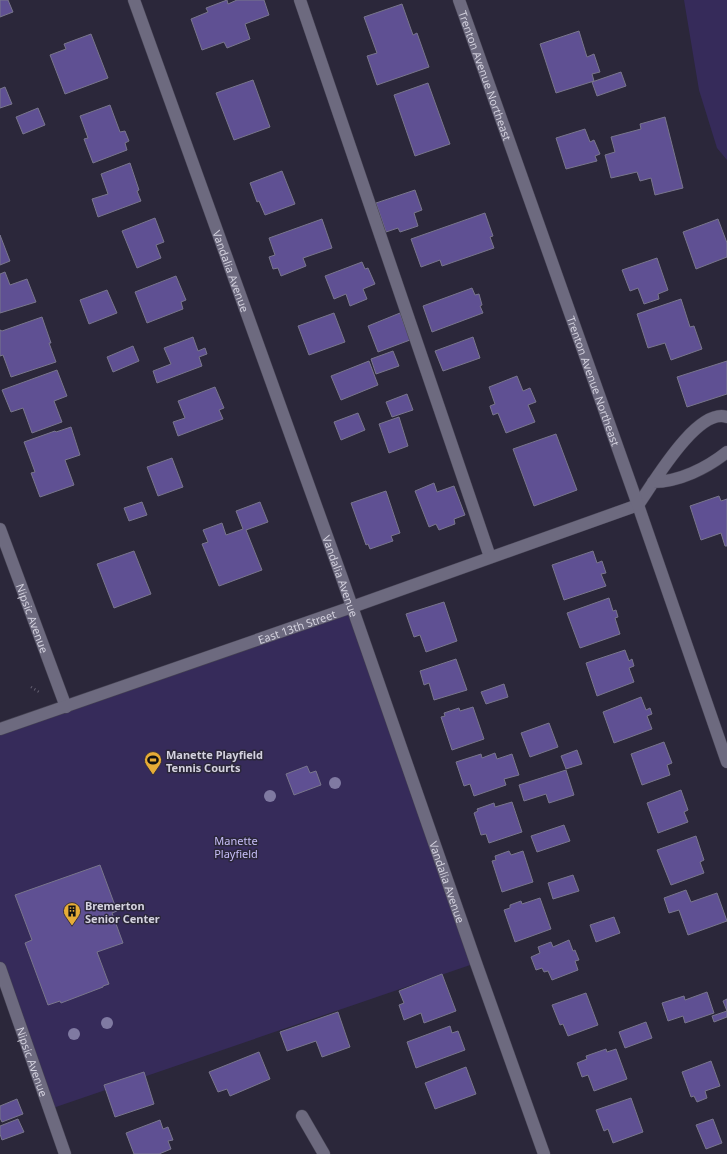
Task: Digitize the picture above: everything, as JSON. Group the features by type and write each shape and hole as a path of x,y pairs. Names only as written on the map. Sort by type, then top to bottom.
{"street":[{"name":"Vandalia Avenue","path":"134,0 352,607 544,1154"},
{"path":"300,0 490,557"},
{"name":"Trenton Avenue Northeast","path":"459,0 638,505 727,762"},
{"path":"638,505 680,444 695,429 712,419 723,416 727,418"},
{"path":"653,482 666,482 683,477 706,466 727,452"},
{"name":"East 13th Street","path":"0,729 352,607 638,505"},
{"name":"Nipsic Avenue","path":"0,529 66,707"},
{"name":"Nipsic Avenue","path":"0,968 65,1154"},
{"path":"302,1116 324,1154"}],"green space":[{"path":"684,0 727,0 727,160 717,148 699,90"},
{"name":"Manette Playfield","path":"352,607 476,963 50,1109 0,968 0,729"}],"building":[{"path":"0,0 8,0 13,12 0,17"},
{"path":"227,0 228,4 237,0 264,0 269,15 245,24 250,39 227,48 224,42 202,50 191,19 208,12 206,8"},
{"path":"402,4 413,35 417,33 429,67 377,85 367,56 377,53 364,17"},
{"path":"579,31 587,57 594,54 600,72 592,74 594,81 556,93 540,44"},
{"path":"91,34 108,78 65,94 50,55 66,49 64,44"},
{"path":"621,72 626,86 597,96 592,82"},
{"path":"253,80 270,127 234,140 216,93"},
{"path":"428,83 450,144 415,156 394,95"},
{"path":"5,87 12,104 0,108 0,89"},
{"path":"110,105 120,132 125,131 129,141 125,143 127,150 93,163 84,139 88,138 80,116"},
{"path":"38,108 45,125 23,134 16,117"},
{"path":"665,117 683,188 655,195 651,178 640,181 637,172 611,178 605,155 615,152 611,137 641,129 640,124"},
{"path":"585,129 590,142 594,140 600,154 595,156 597,161 566,169 556,138"},
{"path":"130,163 141,201 98,217 92,199 108,194 101,174"},
{"path":"282,171 295,204 265,215 259,201 257,202 250,183"},
{"path":"415,190 422,210 414,213 418,226 400,232 398,228 386,232 376,203"},
{"path":"485,213 493,236 490,237 494,248 442,266 440,260 421,267 411,239"},
{"path":"155,218 164,242 156,245 161,258 137,268 122,231"},
{"path":"322,219 332,248 303,258 306,266 281,276 278,268 273,269 269,257 275,255 269,238"},
{"path":"718,219 727,243 727,257 696,269 683,232"},
{"path":"0,235 10,261 0,265"},
{"path":"657,258 668,290 658,294 659,299 644,304 638,288 630,291 622,270"},
{"path":"362,262 365,269 368,268 375,284 363,289 367,299 350,306 346,294 334,299 325,276"},
{"path":"5,272 10,285 27,279 36,302 0,313 0,274"},
{"path":"176,276 186,300 181,302 183,309 147,323 135,292"},
{"path":"472,288 475,295 479,294 482,305 480,306 483,313 432,332 423,306"},
{"path":"107,290 117,313 89,324 80,300"},
{"path":"681,299 690,327 694,326 702,349 671,360 665,343 648,348 637,314"},
{"path":"334,313 345,342 309,355 298,326"},
{"path":"400,313 410,340 378,352 368,326"},
{"path":"42,317 56,362 11,377 3,355 0,356 0,330 2,331"},
{"path":"193,337 198,351 205,348 207,354 199,357 202,366 157,383 153,371 171,364 164,348"},
{"path":"473,337 480,358 443,371 435,351"},
{"path":"133,346 139,361 113,372 107,357"},
{"path":"393,351 399,366 376,374 371,359"},
{"path":"369,361 378,385 341,400 331,376"},
{"path":"727,361 727,394 687,407 677,377"},
{"path":"57,370 67,396 54,401 62,422 32,433 23,408 11,412 2,390"},
{"path":"517,376 523,391 530,388 536,402 528,405 535,422 506,433 498,413 493,415 490,406 495,404 489,387"},
{"path":"215,387 224,408 219,410 223,419 178,436 173,422 185,418 178,401"},
{"path":"407,394 413,410 392,417 386,402"},
{"path":"358,413 365,430 341,440 334,422"},
{"path":"399,417 408,446 389,453 379,424"},
{"path":"71,427 80,455 65,460 74,485 40,497 31,473 35,472 24,442"},
{"path":"556,434 577,490 534,506 513,449"},
{"path":"172,458 183,487 158,496 147,467"},
{"path":"434,483 437,492 454,486 465,515 454,519 455,524 439,530 436,524 429,527 415,491"},
{"path":"386,491 400,533 391,536 393,541 370,549 368,544 366,545 351,503"},
{"path":"719,496 721,501 727,499 727,546 725,546 721,533 701,540 690,506"},
{"path":"142,502 147,515 129,521 124,508"},
{"path":"260,502 268,522 246,530 262,570 219,586 202,544 208,542 203,530 222,523 226,535 243,529 236,511"},
{"path":"134,551 151,594 114,608 97,564"},
{"path":"593,551 597,563 602,561 606,573 601,574 606,586 564,600 552,565"},
{"path":"609,598 613,611 616,610 618,617 615,618 620,634 580,648 567,613"},
{"path":"444,602 457,641 426,652 420,635 414,637 406,614"},
{"path":"625,650 629,661 632,659 634,666 629,668 634,682 597,696 586,663"},
{"path":"456,659 467,690 434,700 429,683 424,685 420,671"},
{"path":"504,684 508,697 486,704 481,692"},
{"path":"641,697 646,710 650,708 652,714 647,716 652,729 614,743 603,712"},
{"path":"473,707 484,739 452,750 441,717 445,716 444,713 459,708 460,711"},
{"path":"549,723 558,747 530,757 521,733"},
{"path":"664,742 672,763 667,765 670,775 642,785 631,754"},
{"path":"577,750 582,764 566,769 561,756"},
{"path":"495,753 497,759 512,754 519,775 504,779 506,785 474,796 470,784 464,786 456,762 481,754 482,758"},
{"path":"307,766 310,773 316,771 321,785 294,795 286,774"},
{"path":"566,770 574,795 549,803 546,794 524,801 519,785"},
{"path":"681,790 688,810 684,812 688,822 658,833 647,803"},
{"path":"512,802 522,832 489,843 486,834 481,835 474,813 478,811 477,809 494,803 495,807"},
{"path":"564,825 570,841 537,852 531,836"},
{"path":"696,836 704,860 700,862 704,873 671,885 657,850"},
{"path":"509,851 511,855 523,851 533,882 502,892 492,861 496,860 495,856"},
{"name":"Bremerton Senior Center","path":"100,865 117,911 112,913 123,943 97,952 109,984 61,1003 60,1001 48,1005 25,943 32,940 15,895"},
{"path":"573,875 579,891 553,899 548,883"},
{"path":"686,890 691,902 717,893 727,921 688,935 679,910 669,913 664,898"},
{"path":"540,898 551,929 515,942 504,910 510,908 510,905 521,901 522,904"},
{"path":"614,917 620,933 596,942 590,925"},
{"path":"569,940 573,951 575,950 579,960 575,961 578,970 552,980 548,971 544,972 542,968 536,970 531,957 540,953 538,947 551,942 553,947"},
{"path":"442,974 456,1011 424,1023 421,1013 404,1020 399,1005 404,1003 399,991"},
{"path":"707,992 714,1013 685,1023 683,1016 668,1021 662,1003 684,996 685,1000"},
{"path":"586,993 598,1025 568,1036 563,1024 560,1025 552,1005"},
{"path":"727,999 727,1011 723,1001"},
{"path":"727,1011 727,1017 714,1022 712,1016"},
{"path":"338,1012 350,1047 322,1057 316,1041 287,1051 280,1032"},
{"path":"646,1022 652,1038 625,1048 619,1032"},
{"path":"450,1026 452,1033 458,1031 465,1050 416,1068 407,1042"},
{"path":"606,1049 607,1052 616,1049 627,1079 594,1091 588,1075 582,1077 577,1063 587,1059 586,1056"},
{"path":"259,1052 270,1079 230,1096 227,1089 218,1092 209,1072"},
{"path":"711,1061 720,1086 705,1091 707,1098 697,1102 694,1096 691,1097 682,1072"},
{"path":"466,1067 476,1094 435,1109 425,1083"},
{"path":"144,1072 154,1104 115,1117 104,1085"},
{"path":"631,1098 643,1132 613,1143 608,1129 604,1131 596,1110"},
{"path":"17,1099 23,1114 2,1122 0,1118 0,1106"},
{"path":"18,1119 24,1132 2,1140 0,1126"},
{"path":"713,1119 722,1143 706,1149 696,1125"},
{"path":"160,1120 163,1129 168,1127 173,1140 168,1141 171,1149 159,1154 134,1154 126,1133"}],"place":[{"name":"Manette Playfield Tennis Courts","path":"153,775"},
{"name":"Bremerton Senior Center","path":"72,926"}]}
